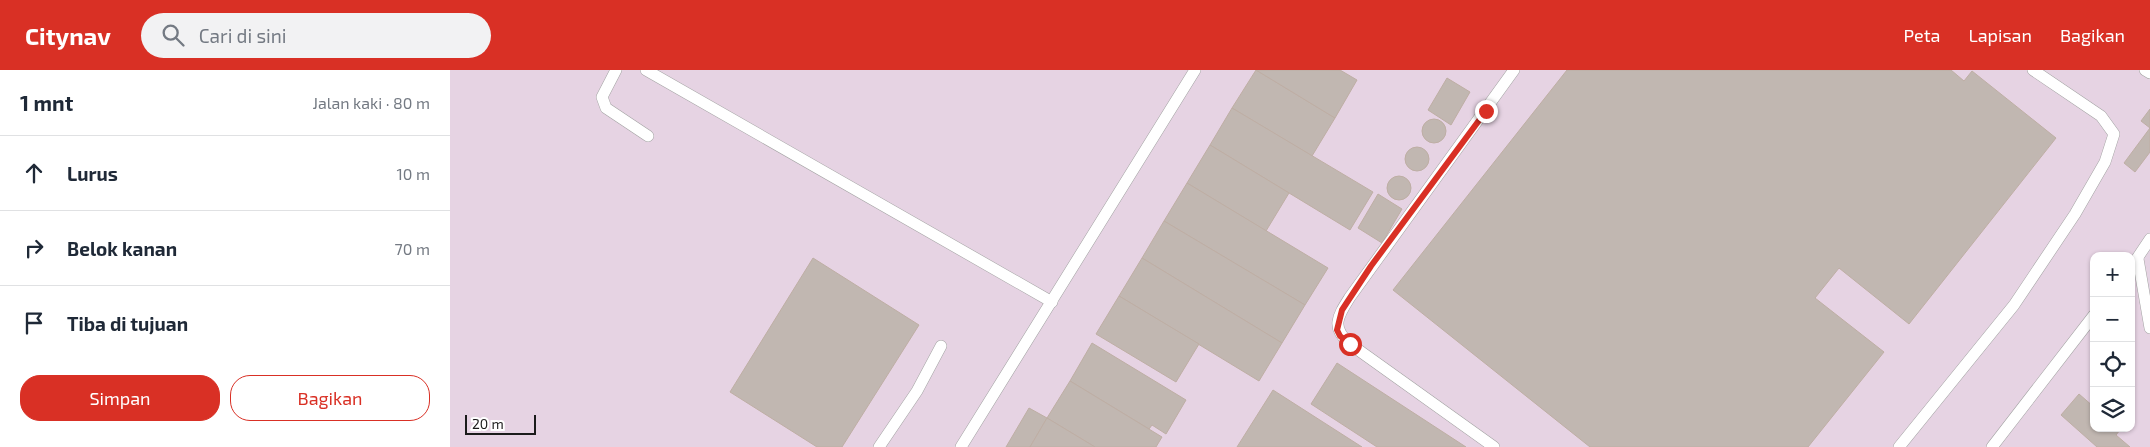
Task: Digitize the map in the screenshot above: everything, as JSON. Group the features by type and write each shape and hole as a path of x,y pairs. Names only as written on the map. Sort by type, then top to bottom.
{"lane":[{"path":"616,70 602,97 606,108 648,136"},
{"path":"646,70 1052,302"},
{"path":"961,447 1195,70"},
{"path":"1494,447 1350,344 1340,336 1337,330 1342,310 1350,297 1514,70"},
{"path":"1900,447 2014,305 2074,214 2112,147 2114,134 2106,121 2033,70"},
{"path":"2145,70 2150,73"},
{"path":"2135,262 2150,240"},
{"path":"2135,267 2150,328"},
{"path":"1992,447 2090,320"},
{"path":"879,447 917,390 941,346"}],"shaded area":[{"path":"450,70 2150,70 2150,447 450,447"}],"building":[{"path":"1256,70 1335,118 1312,156 1232,108"},
{"path":"1256,70 1340,70 1357,80 1335,118"},
{"path":"1567,70 1951,70 1964,81 1972,71 2056,138 1909,324 1839,268 1815,298 1884,352 1808,447 1590,447 1393,290"},
{"path":"1447,78 1470,92 1451,125 1428,110"},
{"path":"1232,108 1373,192 1350,230 1210,145"},
{"path":"2150,109 2150,128 2141,121"},
{"path":"1434,119 1443,122 1446,131 1443,140 1434,143 1425,140 1422,131 1425,122"},
{"path":"2150,128 2150,152 2135,172 2124,163"},
{"path":"1210,145 1289,193 1266,231 1187,183"},
{"path":"1417,147 1426,150 1429,159 1426,168 1417,171 1408,168 1405,159 1408,150"},
{"path":"1399,176 1408,179 1411,188 1408,197 1399,200 1390,197 1387,188 1390,179"},
{"path":"1187,183 1328,268 1305,305 1164,221"},
{"path":"1378,194 1402,209 1382,243 1358,228"},
{"path":"1164,221 1305,305 1282,343 1142,258"},
{"path":"813,258 919,325 842,447 817,447 730,392"},
{"path":"1142,258 1282,343 1259,381 1119,296"},
{"path":"1119,296 1199,344 1176,382 1096,334"},
{"path":"1092,343 1186,400 1166,434 1152,425 1149,429 1070,381"},
{"path":"1337,363 1466,447 1377,447 1311,404"},
{"path":"1070,381 1162,437 1156,447 1095,447 1047,418"},
{"path":"1273,390 1362,447 1237,447"},
{"path":"2079,394 2090,404 2090,432 2118,432 2116,435 2130,447 2097,447 2061,415"},
{"path":"1029,408 1047,418 1030,447 1006,447"},
{"path":"1047,418 1095,447 1030,447"}],"route":[{"path":"1350,344 1340,336 1337,330 1342,310 1371,266 1486,111"}]}
